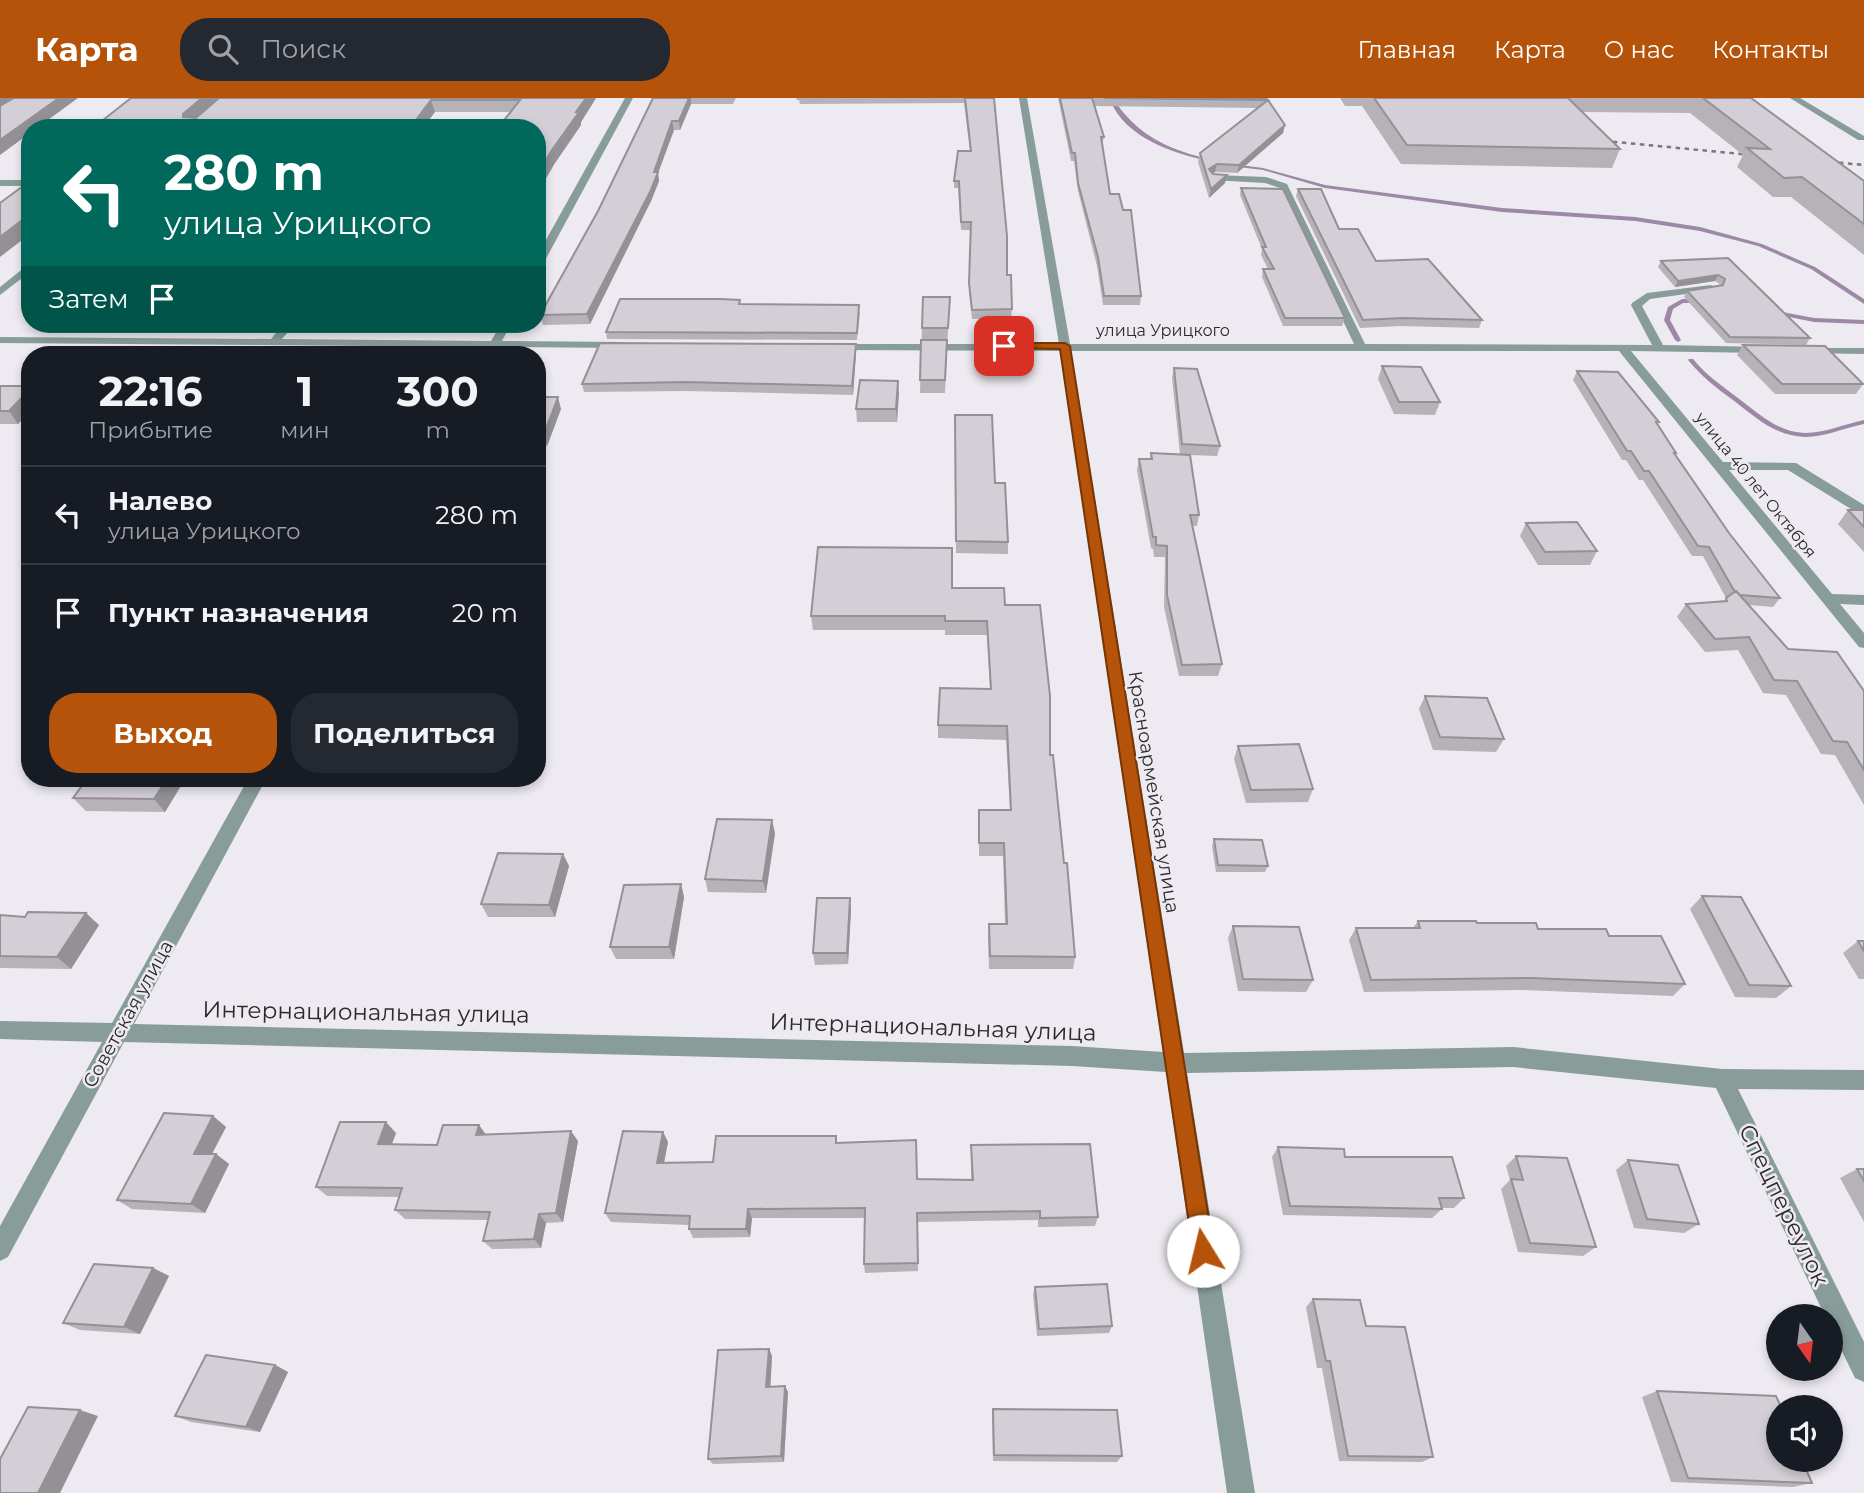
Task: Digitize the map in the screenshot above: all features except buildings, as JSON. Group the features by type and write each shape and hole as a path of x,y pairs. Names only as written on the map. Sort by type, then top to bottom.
{"street":[{"path":"546,250 629,98"},
{"name":"Красноармейская улица","path":"1023,98 1065,346 1241,1493"},
{"path":"1794,98 1861,138"},
{"path":"1215,178 1266,180 1284,186 1361,347"},
{"path":"0,183 21,183"},
{"path":"0,292 21,274"},
{"path":"1659,348 1636,304 1647,296 1714,287"},
{"path":"273,342 281,333"},
{"path":"0,340 273,342 382,346"},
{"path":"546,349 642,346"},
{"name":"улица Урицкого","path":"817,347 1659,348 1777,351"},
{"name":"улица 40 лет Октября","path":"1622,348 1864,643"},
{"path":"1791,351 1864,351"},
{"path":"1719,466 1791,466 1864,511"},
{"path":"1826,599 1864,600"},
{"name":"Советская улица","path":"0,1250 253,787"},
{"name":"Интернациональная улица","path":"0,1030 1072,1056 1174,1063 1513,1057 1722,1079 1864,1080"},
{"name":"Спецпереулок","path":"1722,1079 1864,1369"}],"waterway":[{"path":"1112,101 1142,134 1167,148 1211,161"},
{"path":"1232,165 1263,169 1325,186 1502,210 1635,219 1700,229 1760,245 1813,268 1864,302"},
{"path":"1678,340 1667,320 1670,308 1682,301 1699,301"},
{"path":"1776,313 1814,320 1864,322"},
{"path":"1691,360 1717,386 1763,420 1782,430 1804,435 1817,434 1864,422"}],"railway":[{"path":"1595,140 1762,156"},
{"path":"1821,161 1864,165"}],"route":[{"path":"1004,346 1065,346 1203,1251"}]}
